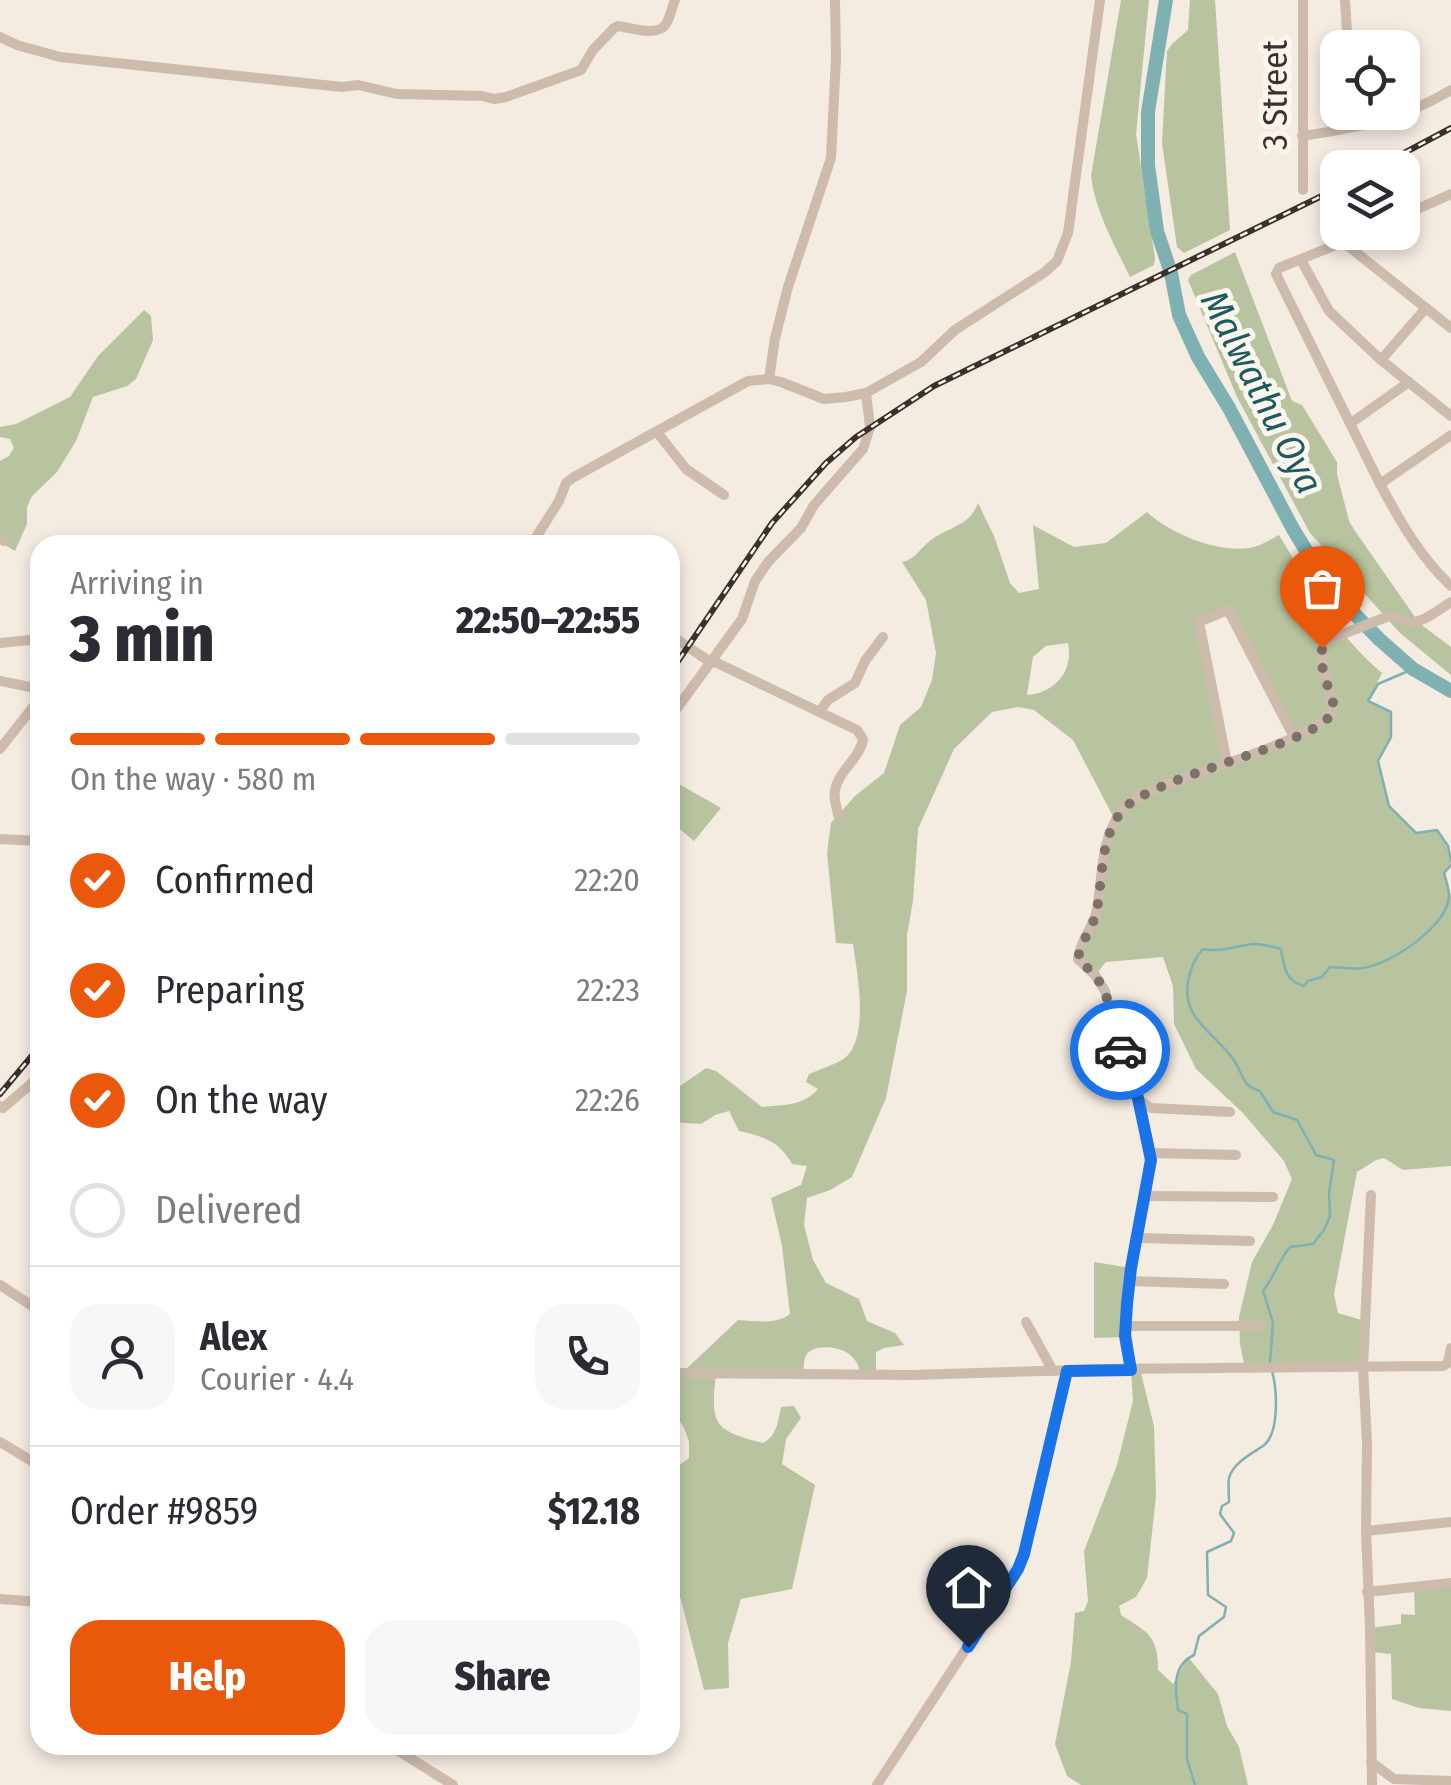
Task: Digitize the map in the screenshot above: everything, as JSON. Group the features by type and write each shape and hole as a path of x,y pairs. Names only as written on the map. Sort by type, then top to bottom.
{"street":[{"path":"0,37 17,46 60,57 342,87 358,85 397,94 506,98 581,70 614,28 662,30 675,0"},
{"path":"769,379 788,287 831,158 836,58 834,0"},
{"path":"537,535 566,483 748,382 769,379 824,398 866,393 921,362 955,330 1032,282 1057,261 1068,233 1100,0"},
{"path":"1303,1 1313,0"},
{"path":"1345,0 1347,30"},
{"name":"3 Street","path":"1303,1 1303,190"},
{"path":"1302,136 1370,126 1407,113 1451,90"},
{"path":"1420,208 1451,194"},
{"path":"1324,250 1278,268 1276,274 1410,538 1451,586"},
{"path":"1353,250 1451,328"},
{"path":"1301,260 1330,312 1451,416"},
{"path":"1382,360 1426,308"},
{"path":"1351,423 1410,382"},
{"path":"680,705 742,619 755,581 768,562 801,528 814,505 863,449 870,428 866,393"},
{"path":"657,432 686,469 724,496"},
{"path":"1380,484 1451,434"},
{"path":"1131,1370 1125,1326 1150,1153 1138,1098 1122,1057 1105,991 1078,959 1097,911 1101,866 1110,833 1120,813 1149,791 1294,737 1330,716 1333,709 1322,661 1325,641 1378,618 1396,615 1416,622 1451,602"},
{"path":"1227,763 1199,622 1228,610 1294,737"},
{"path":"819,712 828,700 854,683 865,660 884,637"},
{"path":"0,643 30,640"},
{"path":"680,641 713,662 856,730 863,739 862,748 836,784 838,816"},
{"path":"0,681 30,687"},
{"path":"0,749 30,711"},
{"path":"0,840 30,841"},
{"path":"0,1106 3,1108 30,1085"},
{"path":"1138,1098 1151,1108 1230,1112"},
{"path":"1150,1153 1236,1155"},
{"path":"1371,1195 1363,1367 1372,1785"},
{"path":"1146,1196 1273,1197"},
{"path":"1138,1238 1250,1242"},
{"path":"1130,1281 1224,1284"},
{"path":"0,1285 30,1304"},
{"path":"1026,1322 1053,1371"},
{"path":"1125,1326 1261,1326"},
{"path":"680,1373 912,1375 1443,1366 1448,1363 1451,1348"},
{"path":"876,1785 1018,1569 1033,1521 1067,1371"},
{"path":"0,1442 30,1460"},
{"path":"1366,1531 1451,1522"},
{"path":"1368,1592 1451,1583"},
{"path":"0,1599 30,1601"},
{"path":"405,1755 453,1785"},
{"path":"1371,1762 1394,1779 1451,1781"}],"green space":[{"path":"1121,0 1149,0 1136,134 1155,258 1154,265 1130,277 1101,215 1091,176"},
{"path":"1190,0 1215,0 1230,230 1184,253 1177,247 1162,143 1167,51 1188,30"},
{"path":"1235,252 1292,401 1302,405 1337,462 1349,521 1415,617 1451,647 1451,675 1400,633 1310,533 1237,397 1188,280"},
{"path":"144,310 151,316 153,340 136,379 93,397 76,441 57,472 32,496 27,524 15,551 0,542 0,461 14,448 10,439 0,437 0,427 16,424 70,397 98,356"},
{"path":"978,503 1010,583 1019,593 1039,589 1033,525 1074,547 1106,543 1147,512 1181,534 1223,548 1250,548 1279,535 1338,626 1382,673 1368,701 1391,712 1391,737 1378,761 1389,806 1416,832 1437,830 1447,847 1451,865 1444,873 1451,895 1451,1166 1403,1170 1384,1158 1357,1172 1334,1294 1338,1313 1365,1321 1363,1367 1245,1368 1239,1317 1252,1262 1292,1179 1284,1161 1243,1113 1196,1069 1174,1024 1173,986 1163,957 1106,962 1095,975 1081,964 1116,822 1073,740 1034,710 1018,707 992,712 954,749 918,829 907,935 907,991 886,1098 852,1177 807,1198 804,1225 813,1260 826,1283 859,1299 867,1321 895,1333 904,1345 876,1352 876,1374 861,1375 849,1354 825,1347 808,1353 804,1375 716,1374 715,1415 734,1434 763,1443 774,1432 781,1407 794,1406 801,1418 786,1439 782,1464 815,1485 792,1589 741,1599 728,1643 729,1688 704,1690 680,1597 680,1465 689,1458 689,1442 680,1422 680,1373 738,1320 772,1321 790,1314 782,1246 771,1198 801,1185 807,1166 792,1164 770,1141 739,1131 729,1111 701,1124 680,1123 680,1086 706,1068 716,1071 762,1107 792,1104 818,1089 806,1082 809,1074 845,1058 853,1048 860,1020 859,987 853,944 836,943 827,853 831,823 855,796 884,773 900,725 921,707 932,680 936,653 926,600 902,562 965,521","holes":["1231,611 1293,738 1227,762 1200,621","1068,643 1069,653 1060,679 1046,690 1027,695 1033,657 1046,646"]},
{"path":"680,785 721,808 694,841 680,829"},
{"path":"1094,1262 1131,1268 1125,1337 1094,1338"},
{"path":"1140,1369 1154,1426 1156,1496 1147,1578 1136,1597 1119,1606 1121,1615 1150,1636 1158,1670 1173,1684 1188,1657 1218,1694 1227,1726 1239,1747 1248,1785 1081,1785 1067,1776 1055,1744 1071,1662 1075,1613 1084,1611 1088,1601 1084,1551 1117,1465 1133,1401 1131,1370"},
{"path":"1451,1584 1451,1711 1419,1708 1392,1699 1391,1654 1371,1652 1370,1628 1401,1624 1401,1614 1415,1615 1414,1588"}],"waterway":[{"name":"Malwathu Oya","path":"1166,0 1148,112 1148,165 1157,231 1179,315 1198,357 1329,588 1413,669 1451,691"},
{"path":"1413,669 1378,684 1368,701 1391,712 1391,737 1378,761 1389,806 1416,833 1437,830 1448,846 1451,861"},
{"path":"1270,1363 1273,1323 1263,1291 1290,1247 1313,1244 1324,1230 1330,1216 1334,1160 1316,1155 1297,1120 1273,1112 1260,1091 1247,1083 1235,1062 1194,1015 1187,992 1193,965 1203,949 1255,944 1281,949 1289,977 1304,986 1322,977 1330,967 1373,966 1416,942 1439,919 1449,896 1444,873 1451,865"},
{"path":"1195,1785 1187,1759 1187,1714 1178,1710 1178,1671 1194,1655 1199,1636 1224,1617 1226,1607 1208,1595 1207,1552 1231,1541 1234,1533 1220,1514 1222,1506 1229,1502 1231,1473 1263,1446 1272,1432 1276,1399 1272,1371"}],"railway":[{"path":"1410,150 1451,128"},
{"path":"680,658 772,523 826,463 856,437 934,386 1320,197"},
{"path":"0,1094 30,1058"}],"way so far":[{"path":"1120,1050 1105,991 1078,959 1097,911 1101,866 1120,813 1149,791 1288,740 1322,723 1330,716 1333,702 1322,648"}],"route":[{"path":"968,1647 1024,1554 1067,1371 1131,1370 1125,1336 1127,1304 1151,1160 1138,1098 1120,1050"}]}
